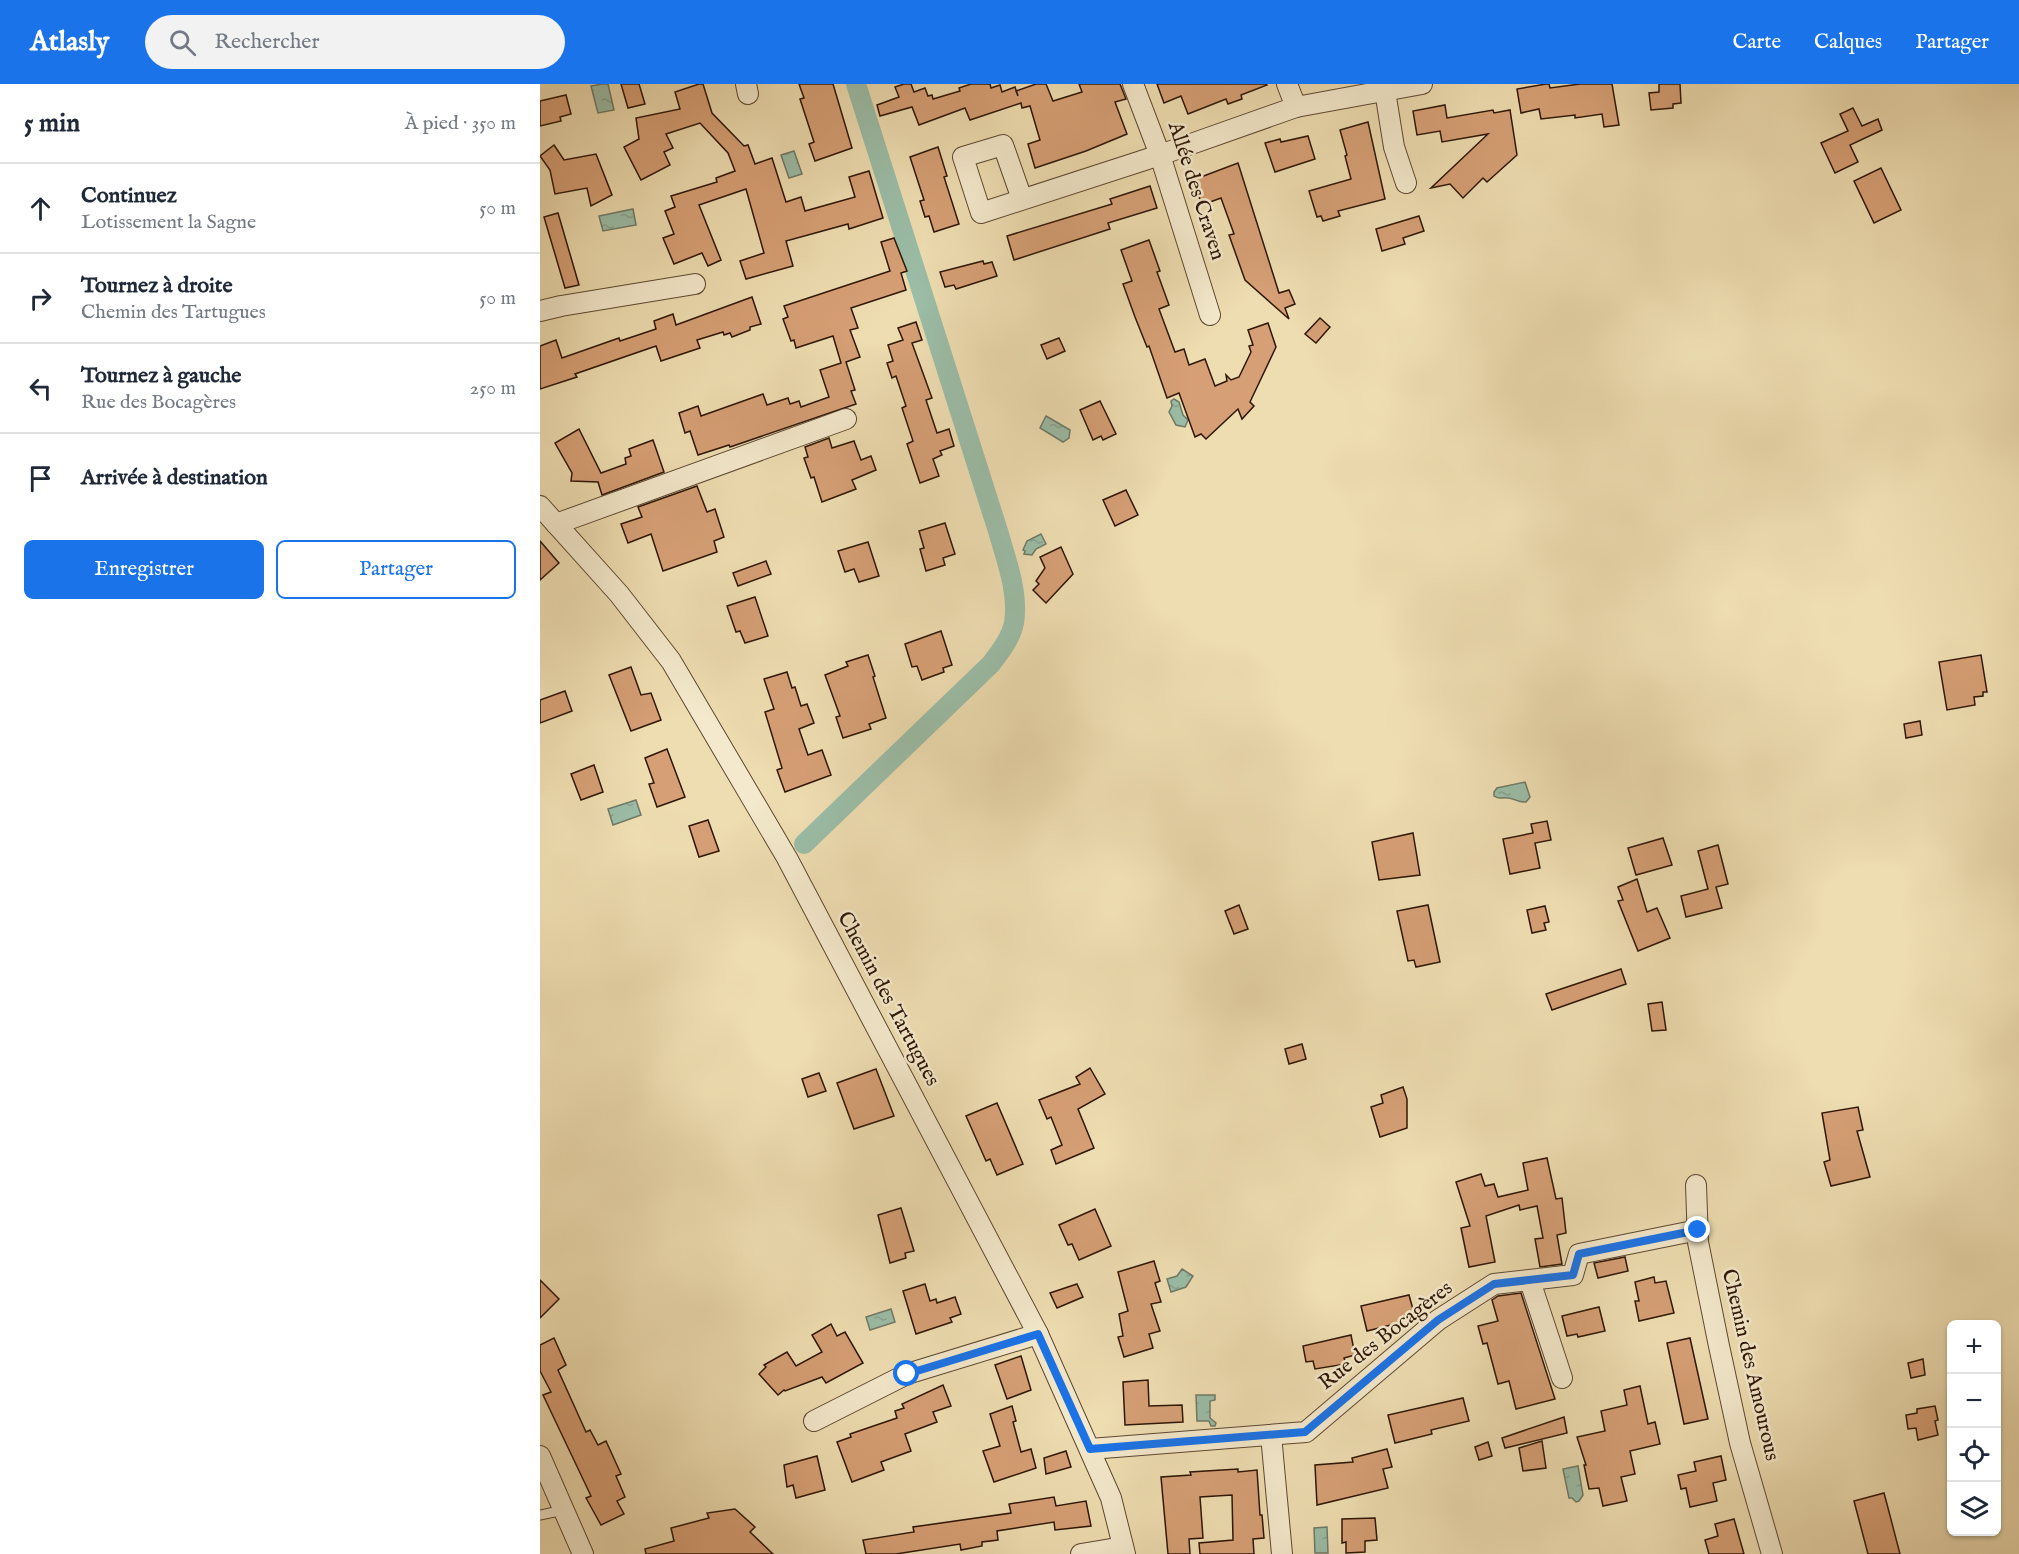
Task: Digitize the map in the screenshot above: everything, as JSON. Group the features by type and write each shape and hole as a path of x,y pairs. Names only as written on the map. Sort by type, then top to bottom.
{"street":[{"name":"Allée des Craven","path":"1133,84 1160,154 1210,315"},
{"path":"1287,84 1296,106"},
{"path":"1022,199 1296,106 1422,84"},
{"path":"1385,91 1394,147 1406,183"},
{"path":"540,311 695,284"},
{"path":"556,524 846,419"},
{"name":"Chemin des Tartugues","path":"540,506 619,594 670,660 787,858 1038,1334 1111,1498 1124,1550"},
{"name":"Chemin des Amourous","path":"1696,1185 1698,1230 1717,1335 1740,1443 1772,1554"},
{"name":"Rue des Bocagères","path":"1090,1449 1305,1432 1438,1320 1494,1284 1573,1275 1579,1254 1698,1230"},
{"path":"1530,1281 1562,1378"},
{"path":"814,1421 907,1374 1038,1334"},
{"path":"1271,1435 1282,1554"},
{"path":"540,1456 583,1554"},
{"path":"1081,1554 1124,1550"}],"lane":[{"path":"540,1515 564,1510"}],"water":[{"path":"608,84 614,110 598,113 591,86"},
{"path":"794,151 802,174 789,178 781,155"},
{"path":"633,209 636,225 603,231 599,216"},
{"path":"1174,399 1179,402 1183,415 1188,420 1185,427 1176,425 1169,412 1172,406 1171,401"},
{"path":"1046,416 1070,430 1069,438 1063,442 1040,428"},
{"path":"1041,534 1046,544 1036,549 1032,555 1024,554 1023,550 1027,541"},
{"path":"1525,782 1530,797 1526,802 1494,796 1497,788"},
{"path":"636,800 641,815 613,825 608,809"},
{"path":"1182,1269 1193,1276 1186,1287 1171,1292 1167,1279 1177,1276"},
{"path":"891,1309 895,1322 870,1330 866,1317"},
{"path":"1196,1395 1215,1395 1215,1400 1210,1401 1210,1418 1216,1423 1215,1426 1211,1426 1209,1421 1197,1421"},
{"path":"1578,1466 1583,1495 1576,1502 1569,1498 1563,1469"},
{"path":"1327,1527 1328,1553 1315,1553 1314,1528"}],"building":[{"path":"621,84 639,84 645,104 628,108"},
{"path":"703,84 712,113 744,146 748,145 755,164 772,158 786,202 801,197 805,211 855,197 849,177 869,171 883,218 849,229 848,224 786,241 793,266 746,279 740,261 764,253 746,189 699,205 721,260 708,266 702,253 674,264 663,238 674,234 665,211 675,207 671,196 717,182 716,178 735,171 728,153 700,123 666,134 673,148 664,152 670,165 641,180 624,147 639,139 636,118 680,109 675,92"},
{"path":"799,84 833,84 852,148 815,161 809,144 814,142 800,99 804,98"},
{"path":"911,84 914,92 925,88 928,96 932,95 933,99 960,91 959,88 971,84 990,84 991,88 1000,85 1002,92 1015,87 1016,91 1036,84 1046,84 1053,101 1082,92 1079,84 1120,84 1126,99 1115,102 1127,134 1035,168 1028,144 1040,140 1030,106 1022,108 1021,103 970,120 965,108 919,125 912,107 880,116 877,105 899,97 895,87"},
{"path":"1157,84 1267,85 1241,95 1242,99 1228,104 1226,99 1188,114 1181,96 1164,103"},
{"path":"1549,84 1550,88 1580,84 1612,84 1619,125 1604,127 1602,114 1541,119 1539,109 1521,113 1517,89"},
{"path":"1659,84 1680,84 1681,103 1673,104 1673,108 1651,110 1649,93 1659,92"},
{"path":"566,95 571,114 560,117 561,121 540,126 540,101"},
{"path":"1445,105 1447,118 1493,110 1494,113 1510,110 1517,155 1487,182 1483,178 1463,198 1450,184 1431,188 1488,134 1442,142 1440,131 1417,135 1413,111"},
{"path":"1853,108 1862,126 1878,119 1882,130 1850,145 1858,162 1835,173 1821,143 1848,131 1840,114"},
{"path":"1368,122 1385,199 1338,211 1340,216 1323,221 1321,216 1317,217 1309,191 1351,179 1340,130"},
{"path":"1308,136 1315,159 1275,172 1265,143"},
{"path":"554,145 564,160 596,154 612,195 591,206 587,188 555,194 550,170 540,156"},
{"path":"938,147 947,176 944,177 959,224 934,232 929,216 925,217 920,201 924,200 910,157"},
{"path":"1238,163 1279,293 1289,290 1295,304 1285,308 1289,319 1245,280 1229,235 1234,234 1221,198 1202,205 1193,180"},
{"path":"1881,168 1901,210 1874,223 1854,181"},
{"path":"1150,186 1157,208 1108,223 1110,229 1014,260 1007,236 1112,204 1110,199"},
{"path":"558,213 579,285 565,288 544,217"},
{"path":"1419,216 1424,231 1403,238 1405,244 1382,251 1376,229"},
{"path":"894,238 907,271 901,273 906,290 851,308 858,328 850,330 860,357 846,362 855,390 851,391 856,404 730,447 729,445 698,455 690,431 685,433 679,413 698,406 701,416 763,394 767,405 788,398 790,404 799,401 801,407 829,397 820,370 841,363 833,336 796,348 783,319 788,317 784,306 890,271 881,242"},
{"path":"1149,240 1169,305 1159,309 1175,352 1184,349 1189,365 1205,359 1215,386 1227,381 1226,375 1231,380 1239,377 1251,352 1249,346 1253,345 1248,330 1268,323 1276,347 1250,402 1254,406 1242,419 1238,409 1206,439 1201,434 1195,437 1179,393 1167,398 1149,346 1147,347 1123,284 1132,281 1121,250"},
{"path":"983,261 984,264 992,262 997,276 956,289 954,285 945,287 940,272"},
{"path":"752,297 761,324 750,327 750,330 732,337 730,333 724,335 723,332 697,340 700,348 661,361 656,346 575,374 577,377 540,389 540,346 556,340 562,358 619,338 620,341 656,329 654,321 673,314 676,325"},
{"path":"1320,318 1330,327 1316,343 1305,334"},
{"path":"916,322 922,340 912,343 932,398 926,400 937,433 949,429 954,446 940,451 942,455 933,459 939,476 920,483 907,444 913,441 902,408 906,406 896,376 892,378 887,363 893,361 888,345 903,340 898,328"},
{"path":"1059,338 1065,351 1047,359 1041,345"},
{"path":"1100,401 1116,434 1103,440 1101,436 1093,440 1080,410"},
{"path":"579,429 601,473 626,464 625,458 631,456 629,449 653,440 664,472 602,495 598,482 571,481 572,473 555,443"},
{"path":"829,438 832,448 854,441 861,460 871,456 876,470 852,480 856,489 822,502 814,477 811,478 804,458 808,457 805,447"},
{"path":"697,486 707,512 715,509 724,537 714,541 717,552 663,571 651,534 628,543 621,524 642,517 638,507"},
{"path":"1126,490 1138,515 1115,526 1103,500"},
{"path":"945,523 955,554 943,558 945,565 926,571 920,549 924,548 919,531"},
{"path":"540,541 559,563 540,580"},
{"path":"868,542 879,576 859,582 854,569 845,572 838,551"},
{"path":"1061,547 1073,574 1046,603 1033,590 1039,584 1036,581 1045,568 1040,557"},
{"path":"766,561 771,574 738,586 733,573"},
{"path":"755,597 768,636 745,643 740,631 736,632 727,606"},
{"path":"941,631 952,665 943,668 944,672 922,680 917,666 912,667 905,644"},
{"path":"868,655 886,718 869,724 871,729 843,738 836,717 840,716 825,675 848,666 846,662"},
{"path":"1981,655 1987,692 1983,692 1983,696 1974,697 1975,705 1947,710 1939,662"},
{"path":"631,667 641,695 651,693 661,720 631,731 609,675"},
{"path":"787,672 801,706 807,704 814,723 799,729 808,755 822,750 831,775 785,792 777,770 782,768 765,712 774,709 764,679"},
{"path":"565,691 572,711 540,723 540,700"},
{"path":"1920,721 1922,735 1906,738 1904,724"},
{"path":"667,749 685,797 657,807 649,784 654,783 645,758"},
{"path":"594,765 603,792 581,800 571,774"},
{"path":"708,820 719,851 699,857 689,826"},
{"path":"1547,821 1551,840 1535,843 1540,868 1510,874 1503,839 1533,833 1531,824"},
{"path":"1413,833 1420,875 1379,880 1372,842"},
{"path":"1663,838 1672,865 1636,875 1628,848"},
{"path":"1718,845 1728,884 1716,887 1722,908 1686,917 1681,896 1708,889 1698,851"},
{"path":"1637,879 1647,912 1657,908 1670,938 1638,951 1618,901 1623,900 1618,887"},
{"path":"1239,905 1248,929 1234,934 1225,911"},
{"path":"1428,905 1440,962 1416,967 1414,960 1408,961 1397,911"},
{"path":"1545,906 1549,922 1544,923 1546,930 1532,933 1527,910"},
{"path":"1621,969 1626,984 1552,1010 1546,994"},
{"path":"1662,1002 1666,1030 1652,1031 1648,1004"},
{"path":"1302,1044 1306,1059 1289,1064 1285,1049"},
{"path":"1090,1068 1105,1094 1078,1109 1094,1148 1056,1164 1051,1150 1062,1145 1051,1117 1047,1119 1039,1100 1080,1084 1076,1077"},
{"path":"876,1069 894,1116 854,1129 837,1083"},
{"path":"819,1073 826,1091 808,1097 802,1079"},
{"path":"1403,1087 1407,1099 1407,1128 1380,1137 1371,1107 1383,1103 1381,1095"},
{"path":"997,1103 1023,1164 997,1175 990,1159 986,1161 966,1116"},
{"path":"1858,1107 1863,1130 1857,1131 1870,1177 1831,1186 1824,1162 1830,1160 1822,1113"},
{"path":"1547,1158 1556,1199 1562,1198 1566,1233 1557,1235 1562,1264 1540,1267 1535,1239 1543,1238 1537,1206 1520,1210 1519,1205 1486,1216 1495,1262 1469,1267 1461,1228 1470,1226 1456,1182 1481,1174 1485,1186 1494,1184 1498,1197 1528,1190 1523,1163"},
{"path":"901,1208 914,1251 905,1253 906,1258 890,1263 878,1215"},
{"path":"1095,1209 1111,1246 1079,1260 1072,1244 1068,1245 1059,1225"},
{"path":"1625,1257 1628,1271 1598,1278 1594,1263"},
{"path":"1154,1261 1160,1281 1155,1283 1161,1302 1151,1304 1160,1331 1149,1334 1153,1348 1124,1357 1118,1337 1123,1336 1119,1314 1128,1311 1118,1272"},
{"path":"1654,1277 1655,1283 1666,1281 1674,1313 1639,1321 1635,1301 1639,1301 1635,1282"},
{"path":"540,1280 559,1299 540,1318"},
{"path":"925,1284 930,1301 936,1299 937,1303 955,1297 961,1314 950,1318 952,1322 916,1334 903,1291"},
{"path":"1077,1284 1083,1297 1057,1308 1050,1293"},
{"path":"1521,1293 1555,1399 1516,1409 1509,1381 1498,1384 1487,1343 1483,1344 1478,1326 1498,1321 1492,1300 1498,1296"},
{"path":"1409,1295 1414,1313 1402,1316 1403,1322 1367,1331 1361,1306"},
{"path":"1599,1307 1605,1331 1578,1337 1577,1334 1567,1336 1562,1316"},
{"path":"831,1324 837,1336 845,1332 863,1363 826,1383 822,1377 784,1390 778,1395 759,1374 766,1367 764,1365 787,1352 796,1366 822,1352 812,1335"},
{"path":"1351,1335 1355,1355 1344,1358 1346,1364 1315,1369 1313,1361 1306,1362 1303,1346"},
{"path":"554,1338 566,1365 558,1370 586,1432 590,1430 598,1445 606,1441 621,1474 616,1476 625,1497 617,1501 624,1514 601,1525 586,1498 591,1496 543,1395 551,1392 540,1371 540,1345"},
{"path":"1690,1338 1708,1419 1684,1424 1667,1343"},
{"path":"1021,1356 1031,1390 1007,1399 995,1365"},
{"path":"1923,1359 1925,1375 1911,1378 1908,1363"},
{"path":"1148,1380 1149,1406 1182,1405 1183,1422 1125,1425 1123,1382"},
{"path":"943,1385 951,1406 933,1412 937,1422 905,1434 911,1451 881,1462 884,1470 852,1482 837,1442 851,1437 850,1434 897,1418 895,1411 904,1408 902,1404"},
{"path":"1640,1386 1648,1424 1655,1422 1660,1444 1630,1451 1635,1474 1621,1477 1627,1501 1603,1506 1599,1488 1589,1489 1584,1465 1586,1465 1577,1437 1605,1431 1601,1411 1627,1405 1624,1390"},
{"path":"1463,1398 1469,1421 1431,1430 1432,1434 1395,1443 1388,1415"},
{"path":"1012,1406 1016,1421 1013,1422 1021,1452 1031,1449 1036,1468 994,1482 983,1451 1000,1446 990,1414"},
{"path":"1935,1406 1938,1435 1918,1440 1916,1428 1908,1429 1906,1415 1917,1413 1917,1409"},
{"path":"1564,1417 1567,1433 1505,1448 1502,1438"},
{"path":"1542,1441 1546,1468 1523,1471 1519,1448"},
{"path":"1488,1442 1492,1456 1479,1460 1475,1447"},
{"path":"1387,1449 1392,1467 1383,1469 1388,1488 1317,1505 1315,1465 1353,1462 1352,1458"},
{"path":"1066,1451 1071,1467 1046,1474 1044,1458"},
{"path":"817,1456 825,1490 796,1498 793,1485 787,1487 784,1465"},
{"path":"1721,1456 1726,1480 1713,1483 1717,1501 1690,1507 1686,1488 1681,1489 1678,1475 1696,1471 1694,1462"},
{"path":"1238,1469 1238,1472 1257,1470 1264,1538 1253,1539 1254,1554 1200,1554 1199,1543 1233,1540 1232,1495 1200,1497 1203,1538 1189,1539 1190,1554 1168,1554 1161,1477 1191,1475 1190,1472"},
{"path":"1884,1493 1900,1554 1868,1554 1854,1501"},
{"path":"1054,1497 1056,1506 1086,1501 1091,1526 1055,1530 1054,1522 997,1531 998,1540 982,1542 982,1546 961,1550 960,1544 896,1554 866,1554 863,1540 914,1532 913,1527 1011,1513 1009,1504"},
{"path":"735,1509 755,1527 750,1532 773,1554 646,1554 645,1549 674,1541 671,1528 709,1518 707,1513"},
{"path":"1375,1518 1377,1540 1365,1541 1365,1552 1346,1553 1346,1542 1342,1543 1342,1519"},
{"path":"1734,1519 1744,1554 1709,1554 1705,1540 1718,1536 1715,1524"}],"waterway":[{"path":"804,844 991,664 1005,645 1014,623 1015,612 1011,576 998,531 856,84"}],"route":[{"path":"907,1374 1038,1334 1090,1449 1305,1432 1438,1320 1494,1284 1573,1275 1579,1254 1698,1230"}]}
